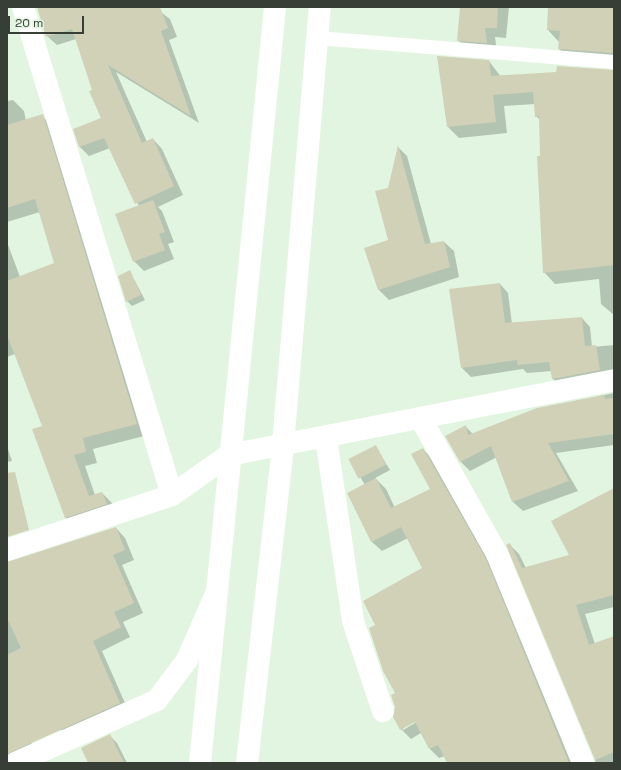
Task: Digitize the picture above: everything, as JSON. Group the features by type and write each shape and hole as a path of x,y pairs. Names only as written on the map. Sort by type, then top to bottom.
{"street":[{"path":"23,7 172,495"},
{"path":"200,763 218,590 229,455 275,7"},
{"path":"247,763 283,445 316,38 320,7"},
{"path":"7,550 172,495 229,455 326,438 614,380"},
{"path":"421,418 497,554 583,763"},
{"path":"326,438 353,621 383,711"},
{"path":"15,763 157,700 186,660 218,590"}],"lane":[{"path":"316,38 614,62"}],"building":[{"path":"37,7 160,7 168,28 161,31 191,116 108,65 142,143 153,138 174,186 135,204 104,138 79,147 73,129 101,118 89,91 92,90 72,29 46,37"},
{"path":"460,7 498,7 497,28 485,28 487,43 457,41"},
{"path":"548,7 614,7 614,53 558,49 560,31 547,30"},
{"path":"437,56 489,60 491,76 556,72 557,66 614,70 614,265 543,273 537,156 540,156 539,116 535,117 533,92 493,95 496,122 447,127"},
{"path":"43,114 137,424 83,438 86,452 74,455 89,496 102,492 107,504 65,518 32,429 42,426 7,335 7,281 54,263 35,199 7,208 7,125"},
{"path":"398,145 425,244 444,241 450,267 378,290 364,248 388,240 375,191 388,188"},
{"path":"153,200 165,232 159,234 165,250 133,262 115,214"},
{"path":"130,270 141,295 126,302 118,276"},
{"path":"500,283 505,323 582,317 585,346 596,345 600,370 552,379 549,362 518,365 517,360 461,368 449,289"},
{"path":"604,395 605,399 614,398 614,434 548,443 569,481 512,502 491,446 460,462 445,436 466,425 468,435 537,408"},
{"path":"376,445 386,465 358,479 348,459"},
{"path":"423,448 486,559 569,763 447,763 438,745 429,749 415,722 400,730 393,717 395,707 391,695 395,693 383,671 369,628 375,625 363,601 422,568 401,527 371,542 347,493 376,478 391,508 430,489 411,454"},
{"path":"15,472 29,530 7,537 7,473"},
{"path":"614,488 614,595 576,605 589,645 614,636 614,752 595,760 506,545 510,543 522,568 569,555 551,521"},
{"path":"116,527 125,550 113,555 134,603 114,612 121,627 93,641 120,703 7,754 7,655 21,648 7,618 7,562"},
{"path":"110,734 124,763 88,763 81,748"}]}
